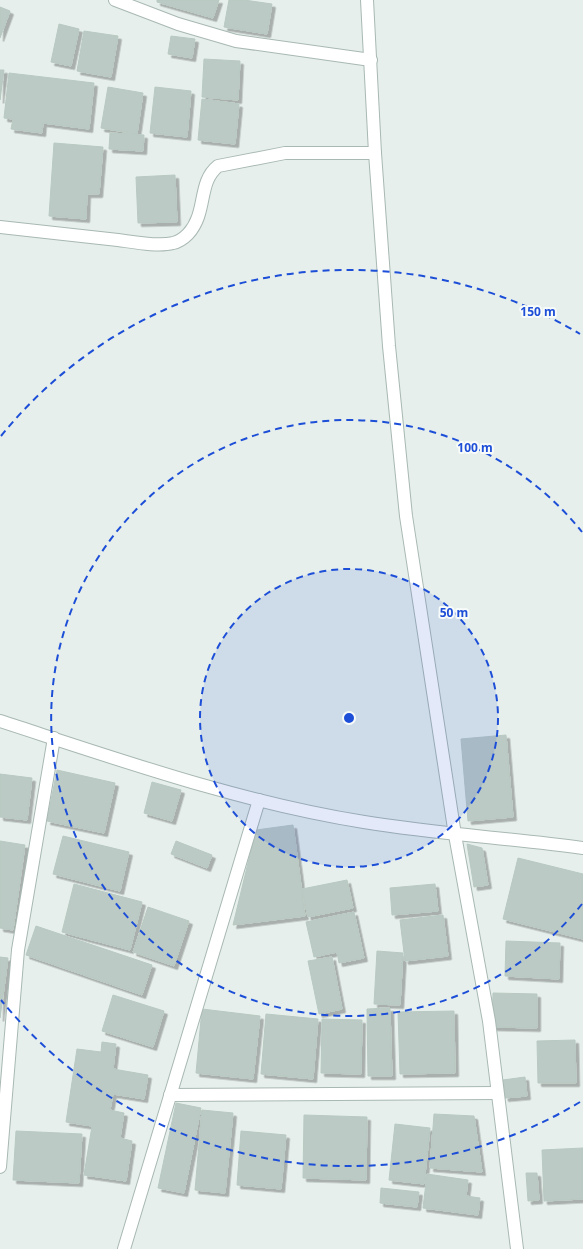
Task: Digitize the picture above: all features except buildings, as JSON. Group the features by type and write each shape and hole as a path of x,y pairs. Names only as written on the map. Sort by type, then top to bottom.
{"street":[{"path":"115,0 178,24 236,41 371,60"},
{"path":"367,0 375,153 389,346 406,516 455,835 488,1021 517,1249"},
{"path":"0,227 146,243 172,243 182,239 195,223 201,211 207,180 211,171 218,166 285,153 375,153"},
{"path":"0,721 158,772 259,800 363,822 455,835 536,842 583,848"},
{"path":"0,1167 18,950 54,738"},
{"path":"124,1249 259,800"},
{"path":"170,1095 497,1093"}]}
